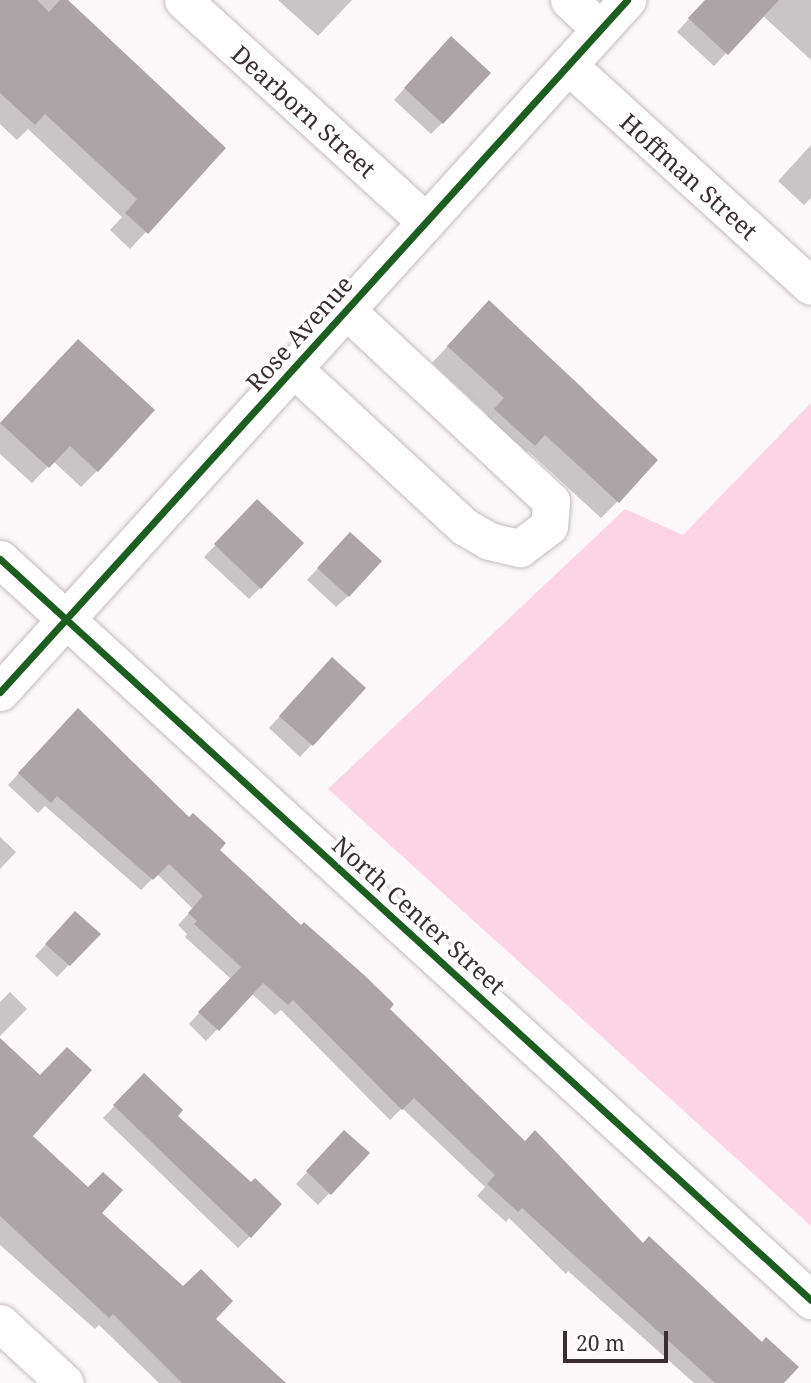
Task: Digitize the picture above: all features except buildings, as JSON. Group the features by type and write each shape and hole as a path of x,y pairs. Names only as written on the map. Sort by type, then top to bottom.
{"street":[{"name":"Dearborn Street","path":"183,0 426,222"},
{"path":"569,0 600,29"},
{"name":"Rose Avenue","path":"0,692 627,0"},
{"name":"Hoffman Street","path":"568,65 811,286"},
{"path":"293,368 465,527 489,541 520,548 549,526 551,501 346,310"},
{"name":"North Center Street","path":"0,559 811,1300"},
{"path":"0,1323 65,1383"}],"shaded area":[{"path":"811,403 811,1226 328,789 625,509 683,535"}],"cycle path":[{"path":"0,692 627,0"},
{"path":"0,559 811,1300"}]}
